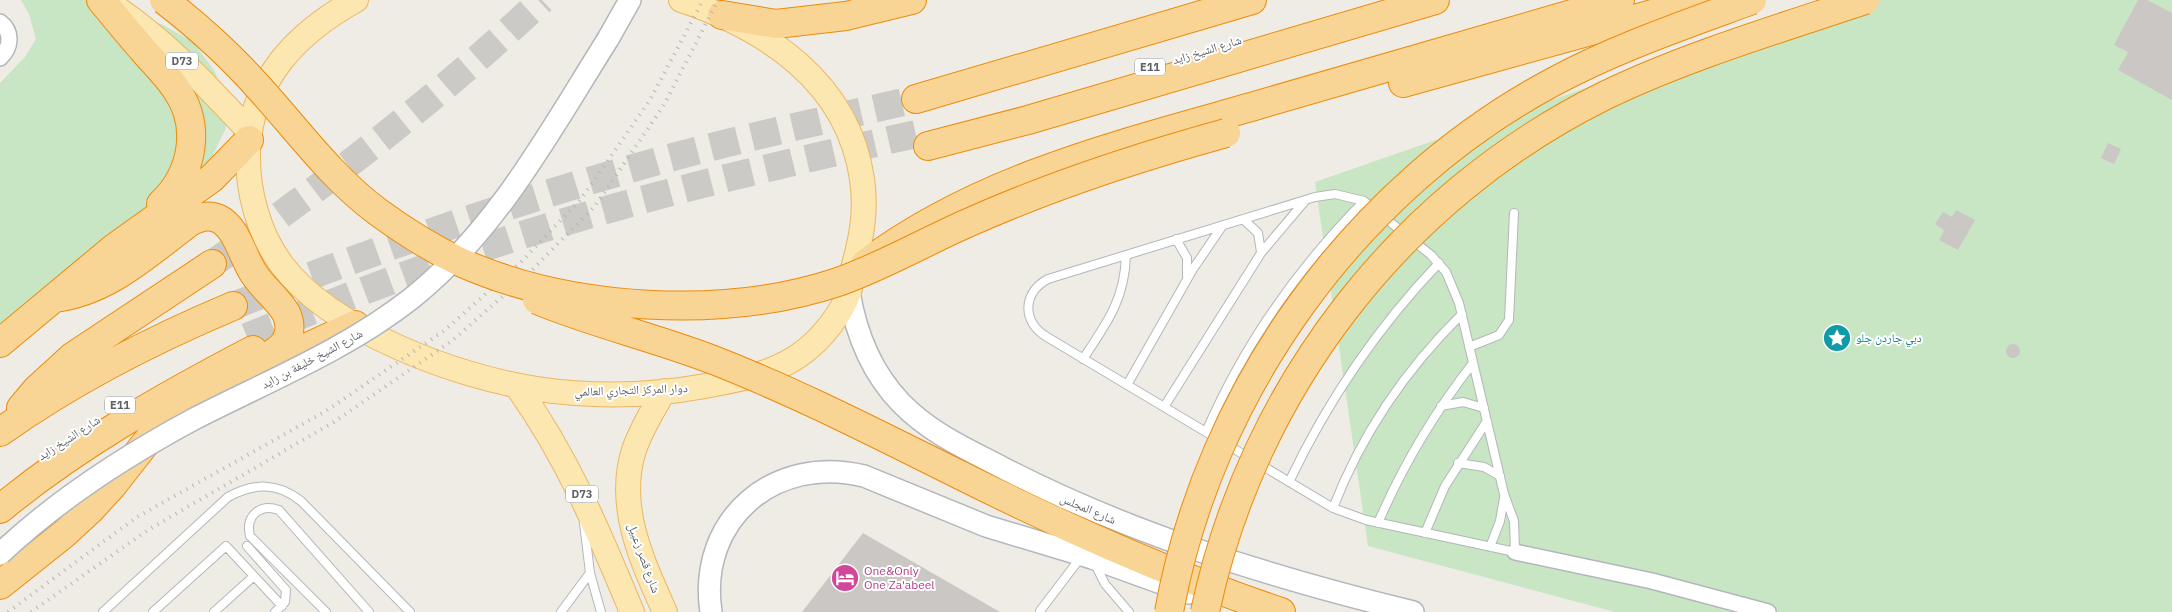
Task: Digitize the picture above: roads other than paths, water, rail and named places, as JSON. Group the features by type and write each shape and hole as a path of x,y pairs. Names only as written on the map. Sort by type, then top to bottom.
{"highway":[{"path":"0,343 114,248 173,192 189,159 192,134 187,110 176,89 103,0"},
{"path":"164,0 229,56 262,91 307,145 352,191 400,228 430,247 462,262 524,284 620,302 701,304 782,296 838,282 865,272 969,222 1072,181 1157,152 1703,0"},
{"path":"721,8 776,24 846,16 912,0"},
{"path":"916,99 1252,0"},
{"name":"شارع الشيخ زايد","path":"1374,0 988,116 926,139 1028,120 1435,0"},
{"path":"850,283 901,238 948,212 1038,173 1131,141 1620,0"},
{"path":"1169,612 1179,564 1205,482 1228,427 1248,388 1277,340 1317,285 1377,216 1442,157 1477,130 1551,83 1630,45 1752,0"},
{"path":"1205,612 1218,558 1242,488 1285,398 1331,325 1383,262 1418,227 1473,179 1505,155 1538,133 1606,95 1699,58 1865,0"},
{"path":"114,248 212,178 249,136"},
{"path":"54,298 78,294 104,284 190,222 200,217 210,216 220,220 229,227 253,272 282,308 289,321 289,332 284,346 262,360 251,353"},
{"path":"462,262 493,281 559,309 687,351 758,377 1054,521 1138,559 1281,612"},
{"path":"5,429 37,389 72,357 212,264"},
{"path":"5,429 125,356 194,322 233,306"},
{"path":"0,509 50,472 120,426 251,353 355,325"},
{"path":"0,584 64,534 90,510 167,421 199,398 251,353"},
{"name":"شارع الشيخ زايد","path":"0,486 62,441 110,411 251,353"}],"main road":[{"name":"D73","path":"103,0 153,35 174,53 249,136"},
{"name":"دوار المركز التجاري العالمي","path":"356,0 315,26 276,66 262,89 249,136 249,177 257,214 272,249 282,265 308,293 355,325 430,360 516,385 572,393 664,391 753,377 785,364 806,350 819,338 833,321 850,283 864,228 865,198 860,169 852,141 839,114 823,89 792,57 721,8 681,0"},
{"name":"شارع الشيخ خليفة بن زايد","path":"0,554 77,492 138,451 194,419 359,335 412,298 436,277 482,230 502,204 608,39 630,0"},
{"name":"شارع المجلس","path":"850,283 854,318 861,339 884,383 902,404 934,432 1050,492 1127,525 1203,553 1285,579 1413,612"},
{"name":"D73","path":"516,385 556,444 584,498 632,612"},
{"name":"شارع قصر زعبيل","path":"664,391 642,430 628,472 629,512 632,531 665,612"},
{"path":"711,612 709,598 711,567 715,552 728,524 760,492 788,478 817,471 841,471 864,476 978,522 1087,556 1245,612"},
{"path":"616,572 643,559"}],"street":[{"path":"0,22 8,32 9,40 8,47 0,58"},
{"path":"1515,552 1652,581 1768,612"}],"lane":[{"path":"1335,194 1364,201 1439,263 1452,282 1462,314 1504,494 1514,521 1515,552 1378,523 1333,508 1034,327 1028,312 1030,296 1040,283 1048,278 1306,200 1335,194"},
{"path":"1164,407 1261,253 1286,220 1306,200"},
{"path":"1206,432 1236,369 1272,309 1315,253 1364,201"},
{"path":"1469,347 1499,334 1508,320 1514,213"},
{"path":"1243,219 1258,233 1261,253"},
{"path":"1127,385 1185,285 1223,225"},
{"path":"1176,239 1187,258 1188,273 1185,285"},
{"path":"1083,358 1113,312 1119,299 1124,284 1126,254"},
{"path":"1289,482 1323,414 1364,350 1400,305 1439,263"},
{"path":"1333,508 1356,454 1386,404 1421,357 1462,314"},
{"path":"1378,523 1406,463 1441,406 1473,363"},
{"path":"1441,406 1463,402 1484,408"},
{"path":"1425,533 1445,486 1458,463 1487,421"},
{"path":"1458,463 1484,467 1500,476"},
{"path":"103,612 228,497 245,488 263,485 282,489 301,501 410,612"},
{"path":"1490,547 1500,521 1504,494"},
{"path":"584,498 584,524 590,573 601,612"},
{"path":"326,612 250,536 248,528 250,519 255,512 262,508 271,507 279,510 368,612"},
{"path":"153,612 226,546 282,606"},
{"path":"247,546 283,584 286,596 282,606 275,612"},
{"path":"1040,611 1087,556 1105,584 1129,612"},
{"path":"561,612 590,573"},
{"path":"214,612 254,576"}],"tunnel":[{"path":"212,264 382,138 463,71 542,0"},
{"path":"233,306 395,245 559,190 700,150 916,99"},
{"path":"247,337 425,268 560,223 725,178 925,132"}],"railway":[{"path":"8,612 137,517 326,411 445,330 519,264 581,199 650,100 703,0"},
{"path":"31,612 148,530 334,422 453,340 529,273 595,206 664,105 718,0"}],"place":[{"name":"دبي جاردن جلو","path":"1837,338"},
{"name":"One&Only One Za'abeel","path":"845,578"}]}
